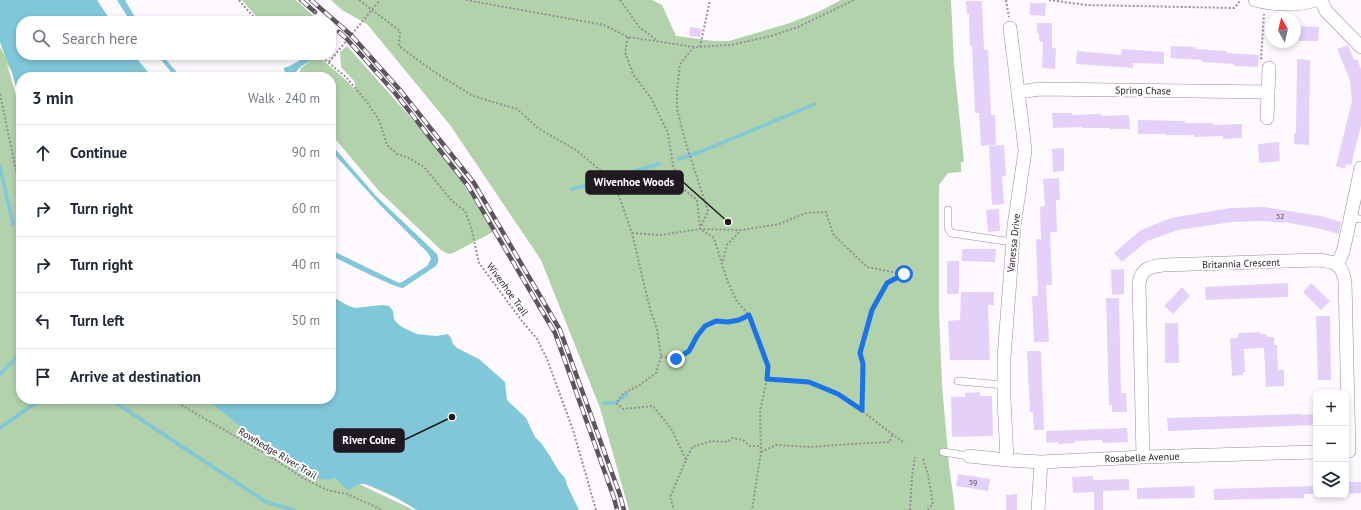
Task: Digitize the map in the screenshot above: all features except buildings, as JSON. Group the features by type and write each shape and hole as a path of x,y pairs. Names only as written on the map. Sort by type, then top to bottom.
{"street":[{"path":"1265,2 1300,3 1315,0"},
{"path":"1321,0 1326,11 1361,47"},
{"name":"Vanessa Drive","path":"1007,460 1004,358 1012,242 1025,151 1024,132 1010,28"},
{"path":"1267,118 1269,68"},
{"name":"Spring Chase","path":"1018,92 1040,89 1268,92"},
{"path":"1352,451 1344,282 1343,272 1337,264 1356,219 1361,168"},
{"name":"Britannia Crescent","path":"1143,457 1139,284 1142,272 1153,266 1162,265 1318,260 1337,264"},
{"name":"Rosabelle Avenue","path":"969,456 1041,462 1143,457 1313,452"},
{"path":"1038,510 1041,462"}],"lane":[{"path":"948,210 948,228 951,233 1012,242"},
{"path":"958,381 1004,385"},
{"path":"943,452 969,456"}],"path":[{"path":"239,0 253,16"},
{"path":"359,0 400,31 399,46 433,71 473,96 516,109 538,128 576,150 600,170 610,186 619,196 632,233 650,309 657,329 661,356 656,373 638,386 624,393 616,403 623,409 653,406 672,430 686,460"},
{"path":"336,54 380,0"},
{"path":"466,0 604,24 628,37 694,47 731,45 771,36 798,27 854,0"},
{"path":"620,0 640,28 658,41"},
{"path":"700,47 710,0"},
{"path":"1006,0 1010,28"},
{"path":"1049,0 1086,5 1234,8 1240,0"},
{"path":"1265,2 1262,58 1269,68"},
{"path":"628,37 625,52 633,74 651,98 668,133 673,165 682,188 697,200 700,228 714,238 727,280 736,300 749,316 768,366 767,379 760,412 761,452 752,510"},
{"path":"694,47 680,64 676,109 708,211 700,228"},
{"name":"Wivenhoe Trail","path":"326,60 346,77 366,101 379,120 387,145 397,154 409,158 424,167 452,201 465,211 471,227 479,263 537,339 547,359 573,430 596,510"},
{"path":"0,94 16,170"},
{"path":"632,233 660,234 700,228 742,230 778,224 806,213 826,212 833,234 867,267 904,274 887,283 872,310 860,353 863,364 862,410"},
{"path":"722,262 727,245 742,230"},
{"path":"661,356 676,359 689,351 697,336 705,326 716,321 728,322 749,316"},
{"path":"767,379 809,382 838,394 862,410 892,435 905,443"},
{"name":"Rowhedge River Trail","path":"179,404 303,478 327,490 347,494 382,510"},
{"path":"761,452 776,445 811,448 890,442 892,435"},
{"path":"674,510 670,497 692,447 711,441 727,442 732,438 743,440 750,446 761,446"},
{"path":"910,510 912,476 915,457"},
{"path":"923,459 928,475 933,504 928,510"}],"green space":[{"path":"0,0 16,16 16,60 21,60 21,72 16,72 16,87 12,72 7,64 16,96 16,404 335,404 417,510 401,500 365,484 359,484 414,510 0,510 0,47 5,56 0,42","holes":["263,445 283,453 271,457"]},
{"path":"242,0 296,0 314,16 256,16"},
{"path":"331,0 652,0 662,5 676,36 714,41 729,41 790,23 820,11 841,0 951,0 954,64 964,162 961,162 961,172 948,173 939,185 939,310 942,385 949,465 955,510 629,510 600,408 541,260 450,125 367,24 342,10"},
{"path":"347,46 443,154 455,170 493,232 453,253 448,254 441,250 379,191 336,140 336,72 300,72 301,68 312,60 322,60 347,81 355,90 355,82 341,67 340,52"},
{"path":"301,60 312,60 296,72 285,72 284,68"}],"water":[{"path":"0,0 97,0 108,16 16,16 16,60 138,60 148,72 16,72 16,87 0,42"},
{"path":"117,0 125,0 134,16 127,16"},
{"path":"161,60 166,60 177,72 171,72"},
{"path":"301,60 312,60 304,64 296,72 285,72 284,68"},
{"path":"336,150 376,196 437,254 438,263 436,266 403,288 380,279 336,258 336,252 399,283 427,266 431,259 428,253 381,206 336,156"},
{"path":"336,299 355,308 382,305 389,306 393,311 394,319 402,327 417,334 436,336 448,334 453,344 457,348 479,359 505,382 507,400 526,418 535,437 541,443 558,470 565,478 579,510 417,510 389,494 373,487 359,484 349,490 346,489 336,478 326,480 315,478 283,453 262,444 212,404 336,404"}],"waterway":[{"path":"679,159 700,152 815,104"},
{"path":"572,189 659,164"},
{"path":"0,167 13,224"},
{"path":"0,374 16,358"},
{"path":"604,403 616,403 627,394"},
{"path":"0,428 34,404"},
{"path":"118,404 266,502 294,510"}],"railway":[{"path":"301,0 315,12"},
{"path":"311,0 329,16"},
{"path":"336,22 351,35 400,90 474,183 560,330 620,495 624,510"},
{"path":"339,32 395,93 468,186 555,333 617,510"}],"place":[{"name":"Wivenhoe Woods","path":"728,222"},
{"name":"River Colne","path":"452,417"}],"route":[{"path":"676,359 689,351 697,336 705,326 716,321 728,322 739,320 749,315 768,366 767,379 809,382 838,394 862,410 863,364 860,353 872,310 887,283 904,274"}]}
